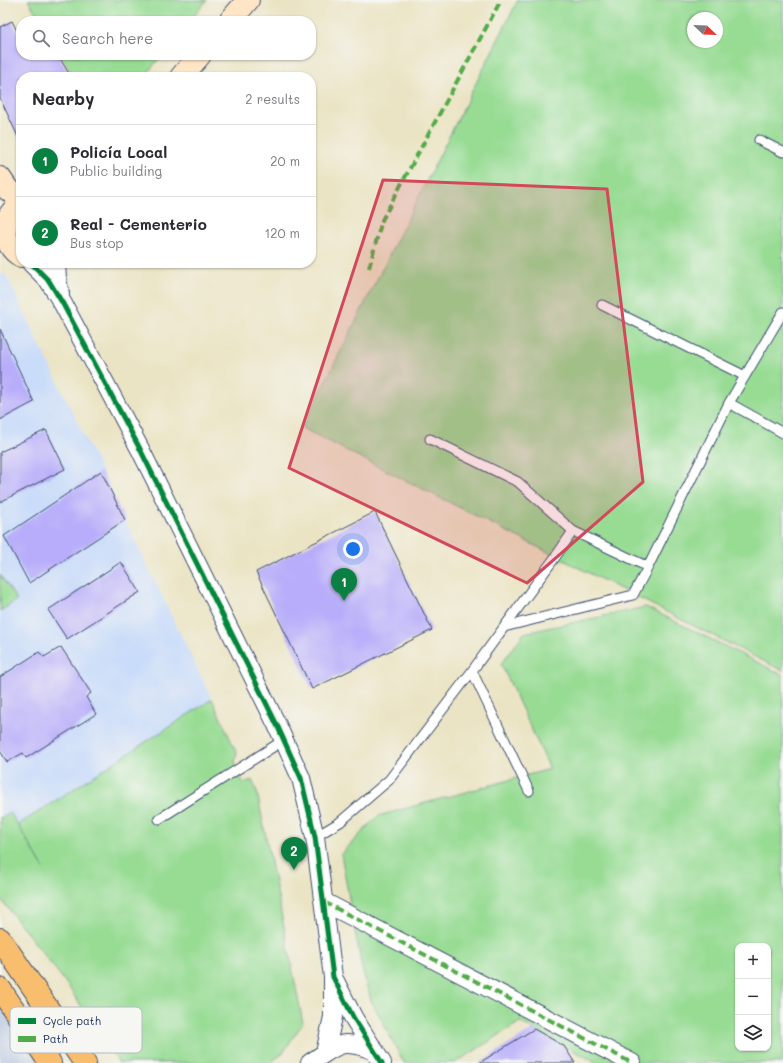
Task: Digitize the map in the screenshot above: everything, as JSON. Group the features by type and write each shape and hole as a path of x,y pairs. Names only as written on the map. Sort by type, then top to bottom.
{"main road":[{"path":"234,16 248,0"},
{"path":"185,72 196,60"},
{"path":"0,178 8,190 16,194"},
{"path":"16,208 11,212 4,229 8,242 16,254"},
{"path":"0,939 47,1007"},
{"path":"0,988 13,1007"},
{"path":"43,1053 50,1063"},
{"path":"78,1053 85,1063"}],"street":[{"path":"32,268 49,281 63,304 140,449 302,778 315,837 333,977 333,1016 319,1059"},
{"path":"56,268 57,279 63,304"},
{"path":"324,902 632,1063"},
{"path":"333,977 353,1017 378,1057"},
{"path":"319,1059 341,1044 358,1044 378,1057"}],"lane":[{"path":"759,140 783,152"},
{"path":"602,305 745,376"},
{"path":"504,627 633,595 729,403 783,312"},
{"path":"729,403 783,433"},
{"path":"430,439 518,482 573,531 648,567"},
{"path":"315,837 340,822 389,780 472,671 573,531"},
{"path":"472,671 529,791"},
{"path":"159,819 284,740"}],"highlighted area":[{"path":"383,180 607,189 643,482 527,583 289,468"}],"shaded area":[{"path":"0,274 6,275 212,699 18,825 10,812 1,818 0,817"},
{"path":"0,989 12,1007 10,1007 10,1053 43,1053 50,1063 0,1063"}],"green space":[{"path":"28,0 207,0 194,16 38,16"},
{"path":"518,0 783,0 783,671 302,428"},
{"path":"64,60 158,60 148,72 71,72"},
{"path":"0,575 17,600 0,611"},
{"path":"646,607 783,675 783,1063 598,1063 520,1022 455,1063 404,1063 371,1000 362,969 341,854 378,816 550,769 501,664 524,633"},
{"path":"212,699 237,754 235,761 243,783 252,780 257,792 303,1023 282,1054 270,1063 119,1063 112,1053 142,1053 142,1007 82,1007 66,983 0,898 0,817 1,818 10,812 44,869 18,825"}],"building":[{"path":"12,21 16,29 16,60 61,60 68,72 16,72 16,132 0,98 0,27"},
{"path":"0,329 34,402 0,420"},
{"path":"46,430 65,469 0,502 0,452"},
{"path":"101,471 125,520 29,583 4,536"},
{"path":"375,512 432,630 312,689 256,572"},
{"path":"121,562 140,592 67,639 48,610"},
{"path":"61,647 91,693 86,697 96,714 26,758 23,753 7,762 0,751 0,677 39,652 44,657"},
{"path":"534,1029 564,1046 575,1063 479,1063"}],"marked path":[{"path":"369,268 382,220 501,0"},
{"path":"324,902 632,1063"}],"cycle path":[{"path":"36,268 49,281 63,304 140,449 277,725 301,778 315,837 333,977 353,1017 382,1063"}],"place":[{"name":"Policía Local","path":"344,601"},
{"name":"Real - Cementerio","path":"294,870"}]}
